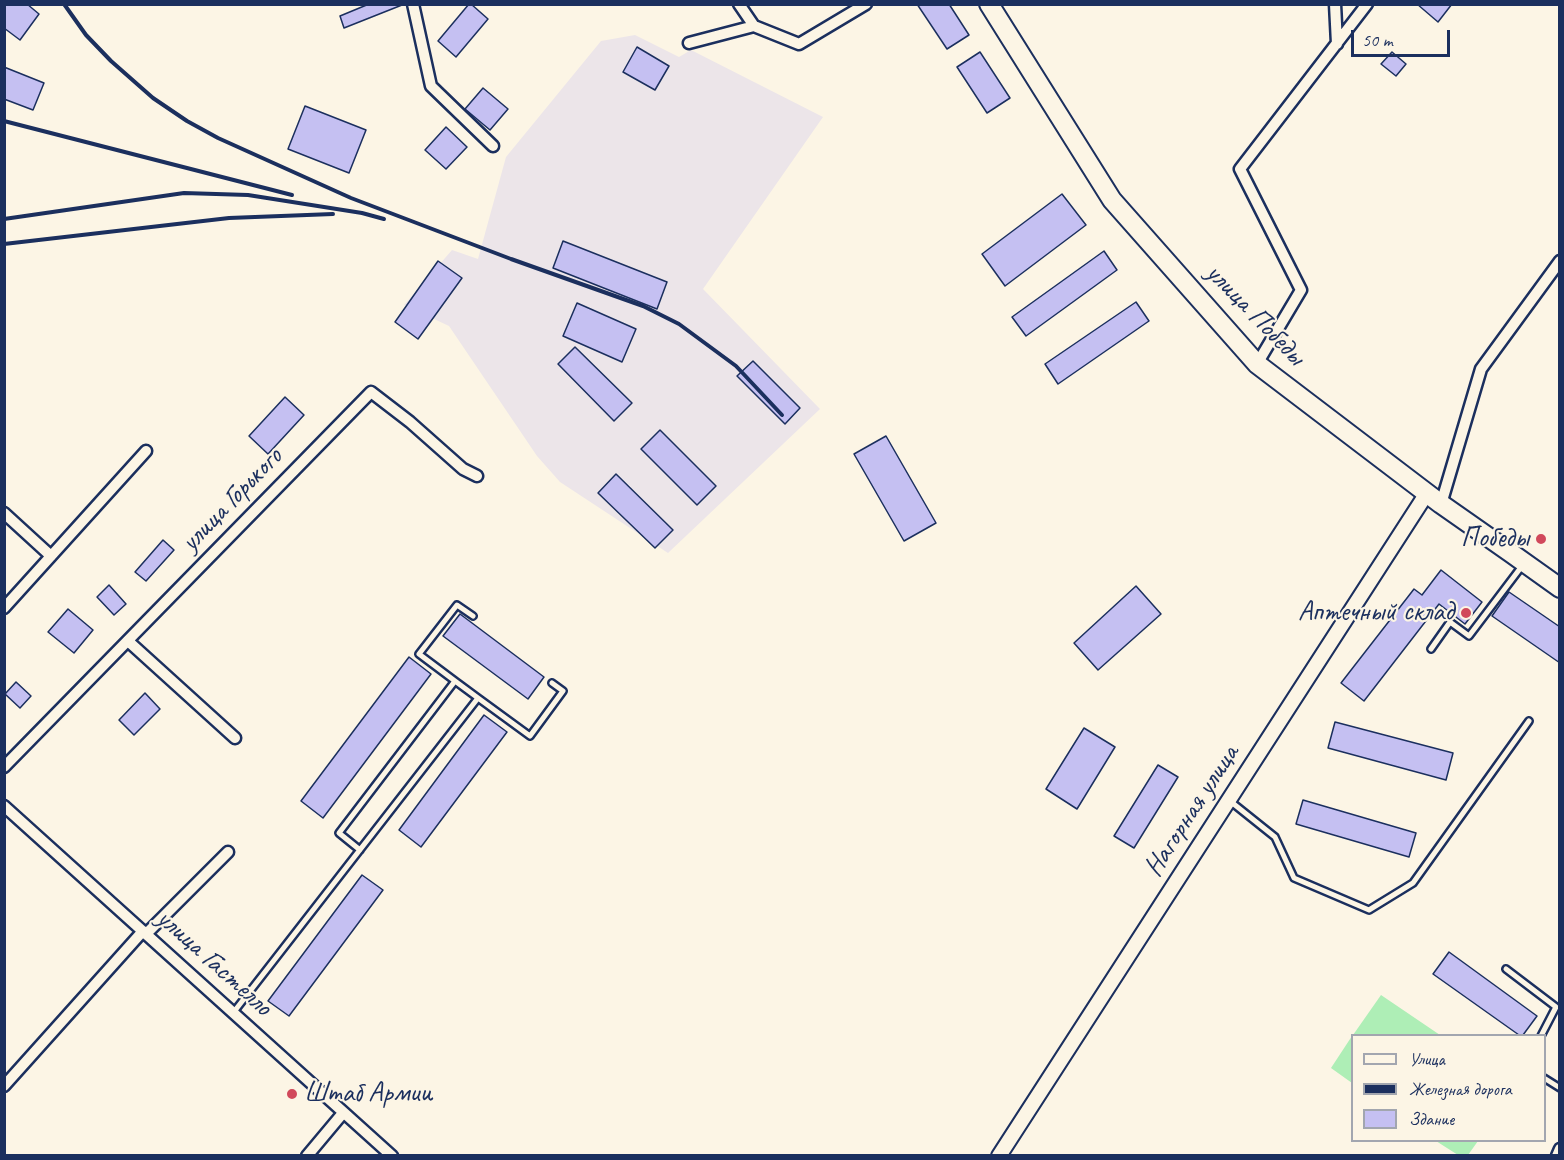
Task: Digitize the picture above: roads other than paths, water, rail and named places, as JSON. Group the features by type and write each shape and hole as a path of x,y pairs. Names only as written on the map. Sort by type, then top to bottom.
{"main road":[{"name":"улица Победы","path":"989,4 1112,200 1257,364 1434,499 1560,588"}],"street":[{"path":"413,4 431,86 493,146"},
{"path":"739,4 754,26 799,44 866,4"},
{"path":"1335,4 1337,44"},
{"path":"1257,364 1301,290 1240,169 1367,4"},
{"path":"689,43 754,26"},
{"name":"Нагорная улица","path":"999,1155 1229,800 1434,499 1481,369 1560,261"},
{"name":"улица Горького","path":"4,767 371,392 410,422 463,469 477,476"},
{"path":"4,608 146,451"},
{"path":"4,513 51,556"},
{"path":"128,641 235,738"},
{"name":"улица Гастелло","path":"4,806 392,1155"},
{"path":"4,1086 144,933 228,852"},
{"path":"307,1155 344,1113"},
{"path":"1557,1155 1560,1149"}],"lane":[{"path":"1431,649 1450,622 1469,636 1525,562"},
{"path":"473,616 457,605 419,654 530,736 564,691 552,683"},
{"path":"360,850 339,833 455,681"},
{"path":"233,1013 478,698"},
{"path":"1229,800 1275,837 1294,879 1369,910 1413,883 1529,721"},
{"path":"1506,969 1556,1007 1542,1034"},
{"path":"1546,1079 1560,1089"}],"railway":[{"path":"64,4 86,35 111,61 153,98 187,121 218,138 351,198 643,306 679,324 736,366 782,415"},
{"path":"4,121 292,195"},
{"path":"4,219 184,193 248,195 362,213 384,219"},
{"path":"4,244 229,218 333,214"}],"place":[{"name":"Победы","path":"1541,539"},
{"name":"Аптечный склад","path":"1466,613"},
{"name":"Штаб Армии","path":"292,1094"}]}
